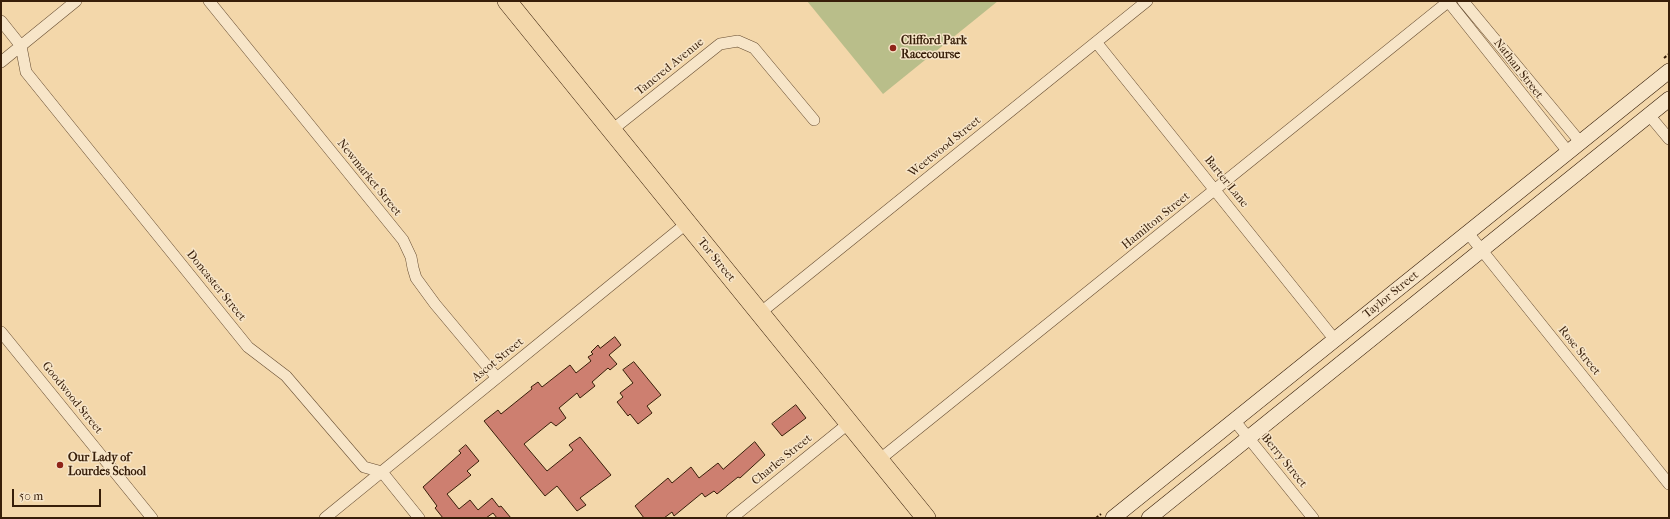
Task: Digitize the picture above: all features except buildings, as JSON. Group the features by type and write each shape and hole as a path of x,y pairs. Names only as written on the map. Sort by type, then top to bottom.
{"highway":[{"name":"Tor Street","path":"507,1 926,518"}],"main road":[{"name":"Taylor Street","path":"1113,518 1669,71"},
{"name":"Taylor Street","path":"1149,518 1669,99"}],"street":[{"path":"1,62 76,1"},
{"name":"Newmarket Street","path":"209,1 403,240 411,257 412,268 416,278 435,304 497,378"},
{"name":"Weetwood Street","path":"760,313 1147,1"},
{"name":"Nathan Street","path":"1449,1 1569,152"},
{"name":"Hamilton Street","path":"879,460 1449,1"},
{"name":"Nathan Street","path":"1463,1 1581,143"},
{"path":"1,21 21,46"},
{"name":"Tancred Avenue","path":"612,130 720,44 738,41 754,48 814,120"},
{"name":"Barter Lane","path":"1096,42 1335,340"},
{"name":"Doncaster Street","path":"21,46 26,72 248,347 286,376 364,467 382,472"},
{"path":"1649,115 1669,140"},
{"name":"Ascot Street","path":"325,518 687,223"},
{"name":"Rose Street","path":"1468,234 1669,484"},
{"name":"Goodwood Street","path":"1,332 152,518"},
{"name":"Berry Street","path":"1234,420 1313,518"},
{"name":"Charles Street","path":"732,518 849,423"},
{"path":"382,472 419,518"}],"green space":[{"name":"Clifford Park Racecourse","path":"807,1 998,1 883,94"}],"place":[{"name":"Clifford Park Racecourse","path":"893,48"},
{"name":"Our Lady of Lourdes School","path":"60,465"}]}
